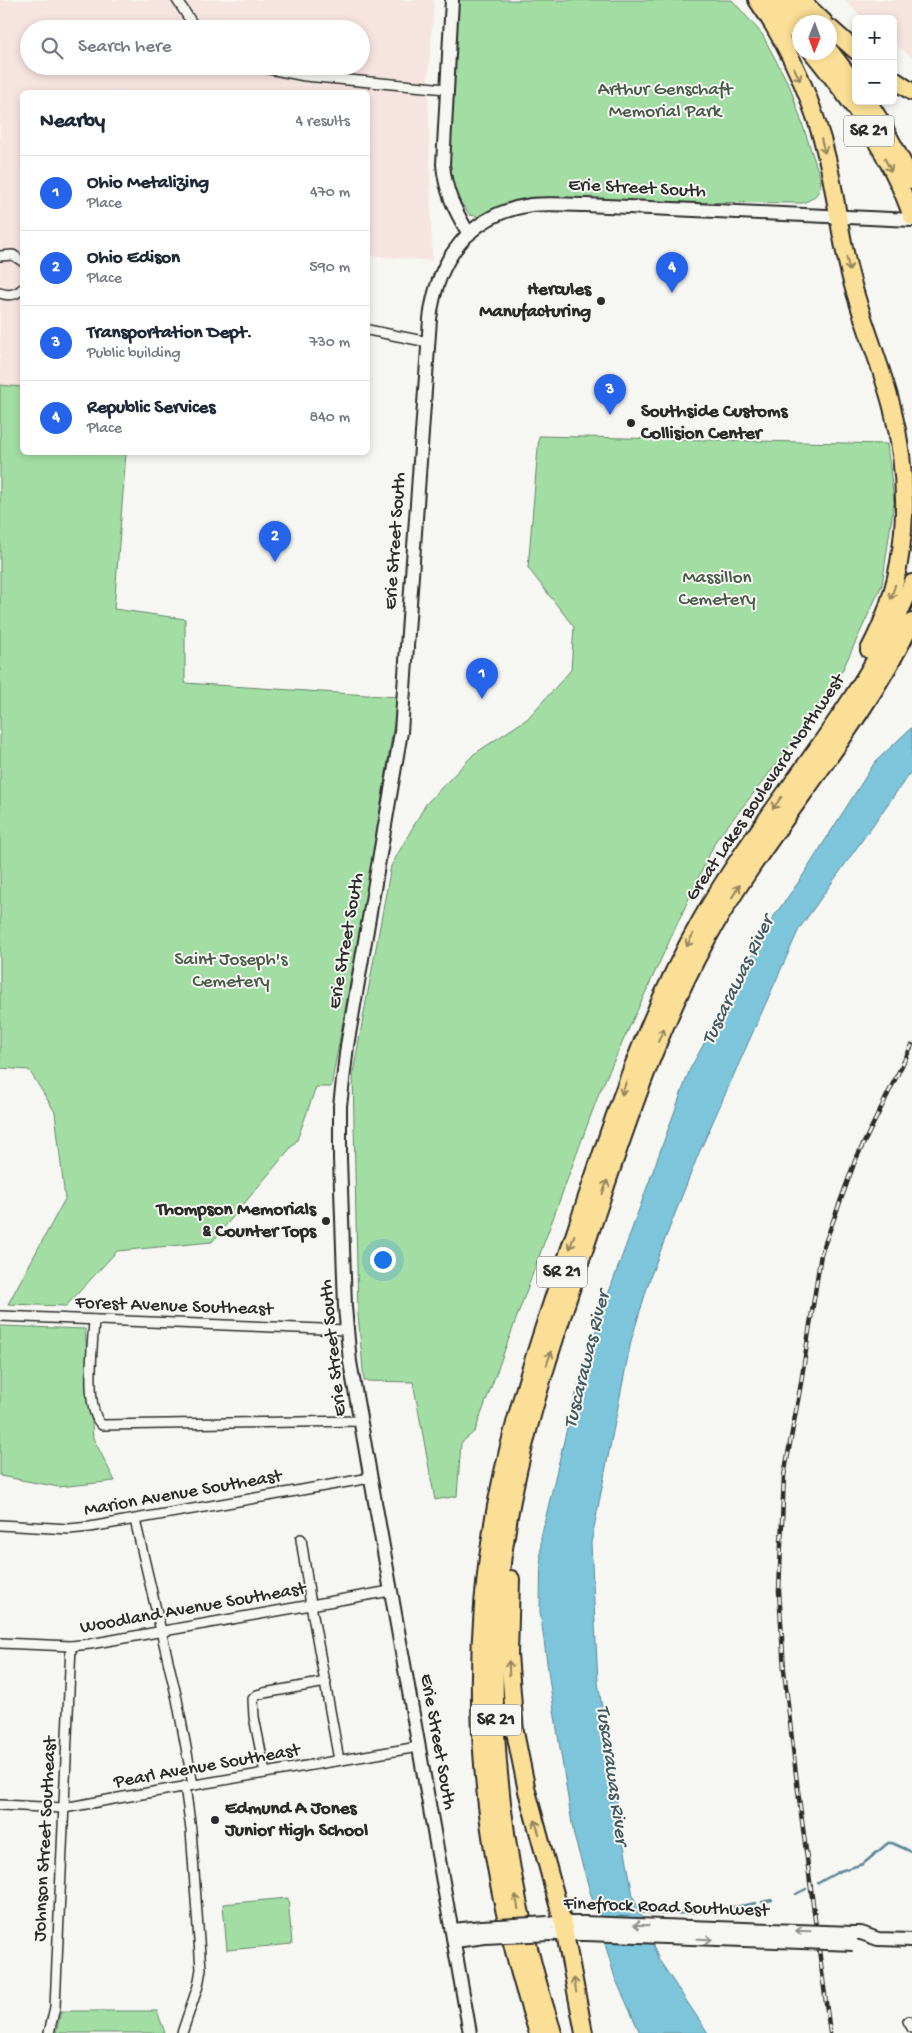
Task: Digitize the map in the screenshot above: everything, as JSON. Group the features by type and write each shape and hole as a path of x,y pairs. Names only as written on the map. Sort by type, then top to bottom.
{"highway":[{"path":"757,0 790,59 812,112 828,162 858,303 898,430 905,483 904,537 895,584 879,629 856,674 800,763 790,786"},
{"path":"768,0 792,28"},
{"path":"787,0 800,15"},
{"path":"801,0 817,15"},
{"path":"837,34 852,47"},
{"path":"837,59 852,79"},
{"name":"SR 21","path":"818,60 847,98 876,143 904,197 912,218"},
{"path":"897,82 912,92"},
{"name":"SR 21","path":"870,105 912,180"},
{"name":"Great Lakes Boulevard Northwest","path":"538,2033 516,1962 500,1892 488,1821 482,1749 480,1695 481,1635 488,1559 497,1499 513,1429 536,1351 639,1047 653,1014 700,920 763,822 853,698 870,670 894,626 912,583"},
{"name":"Great Lakes Boulevard Northwest","path":"553,2033 529,1954 512,1877 502,1805 496,1733 497,1625 504,1553 513,1497 534,1405 632,1109 672,1009 704,944 741,882 854,721 885,672 912,622"},
{"path":"854,721 891,674 912,636"},
{"path":"534,1405 533,1439 520,1507 512,1565 509,1624 510,1684 515,1732 523,1774 557,1928 584,2033"}],"main road":[{"path":"452,0 443,173 451,201 469,234"},
{"name":"Erie Street South","path":"470,2033 370,1478 346,1330 340,1160 340,1106 347,1046 401,732 428,342 435,288 446,262 469,234 487,221 508,211 543,204 912,218"},
{"name":"Finefrock Road Southwest","path":"454,1936 483,1932 557,1928 853,1938 860,1944 878,1939 912,1940"}],"street":[{"path":"177,0 190,20"},
{"path":"300,75 446,89"},
{"path":"0,256 13,255 20,260"},
{"path":"3,294 15,294 20,290"},
{"path":"3,294 20,294"},
{"path":"370,330 428,342"},
{"name":"Forest Avenue Southeast","path":"0,1316 346,1330"},
{"path":"94,1320 91,1391 96,1416 102,1425 360,1421"},
{"name":"Marion Avenue Southeast","path":"0,1525 69,1529 136,1520 370,1478"},
{"path":"136,1520 177,1699 189,1786 201,1969 198,1986 182,2033"},
{"path":"301,1540 339,1760"},
{"name":"Woodland Avenue Southeast","path":"0,1643 71,1646 390,1591"},
{"name":"Johnson Street Southeast","path":"49,2033 54,2007 71,1646"},
{"path":"265,1773 254,1717 253,1699 257,1695 264,1693 326,1682"},
{"name":"Pearl Avenue Southeast","path":"0,1805 64,1808 418,1747"}],"shaded area":[{"path":"0,0 434,0 428,79 432,261 370,255 370,90 20,90 20,387 0,385"},
{"path":"844,0 912,0 912,57 897,45 897,15 860,15"}],"green space":[{"name":"Arthur Genschaft Memorial Park","path":"457,0 732,0 762,34 790,87 821,180 818,192 814,197 803,203 638,202 551,198 520,201 500,206 481,217 470,215 455,195 448,165"},
{"name":"Saint Joseph's Cemetery","path":"0,385 20,387 20,455 126,455 114,609 185,619 185,683 398,697 371,868 331,1087 316,1087 297,1140 212,1242 117,1251 66,1306 8,1304 65,1199 55,1112 29,1070 0,1068"},
{"name":"Massillon Cemetery","path":"539,436 887,444 894,502 882,585 842,671 780,760 716,840 599,1093 475,1431 461,1443 457,1496 435,1500 413,1382 364,1381 358,1314 353,1073 391,866 426,804 474,754 527,719 571,670 574,627 528,568"},
{"path":"0,1326 85,1329 93,1438 115,1481 59,1487 0,1476"},
{"path":"288,1898 292,1944 227,1950 223,1904"},
{"path":"61,2011 157,2011 165,2033 56,2033"}],"water":[{"name":"Tuscarawas River","path":"912,727 912,770 799,929 698,1155 651,1275 631,1341 591,1543 598,1682 633,1896 659,1960 708,2033 640,2033 615,1978 574,1836 540,1611 541,1537 572,1407 601,1314 690,1069 774,916 800,880 875,762"}],"waterway":[{"path":"818,1883 840,1871 863,1864 888,1843 912,1852"},
{"path":"796,1894 806,1889"},
{"path":"762,1902 772,1900"},
{"path":"638,1912 668,1914 697,1912 756,1903"}],"railway":[{"path":"830,2033 784,1670 779,1591 784,1476 821,1254 855,1161 912,1045"}],"place":[{"name":"Republic Services","path":"672,293"},
{"name":"Hercules Manufacturing","path":"601,301"},
{"name":"Transportation Dept.","path":"610,415"},
{"name":"Southside Customs Collision Center","path":"631,423"},
{"name":"Ohio Edison","path":"275,562"},
{"name":"Ohio Metalizing","path":"482,699"},
{"name":"Thompson Memorials & Counter Tops","path":"326,1221"},
{"name":"Edmund A Jones Junior High School","path":"215,1820"}]}
